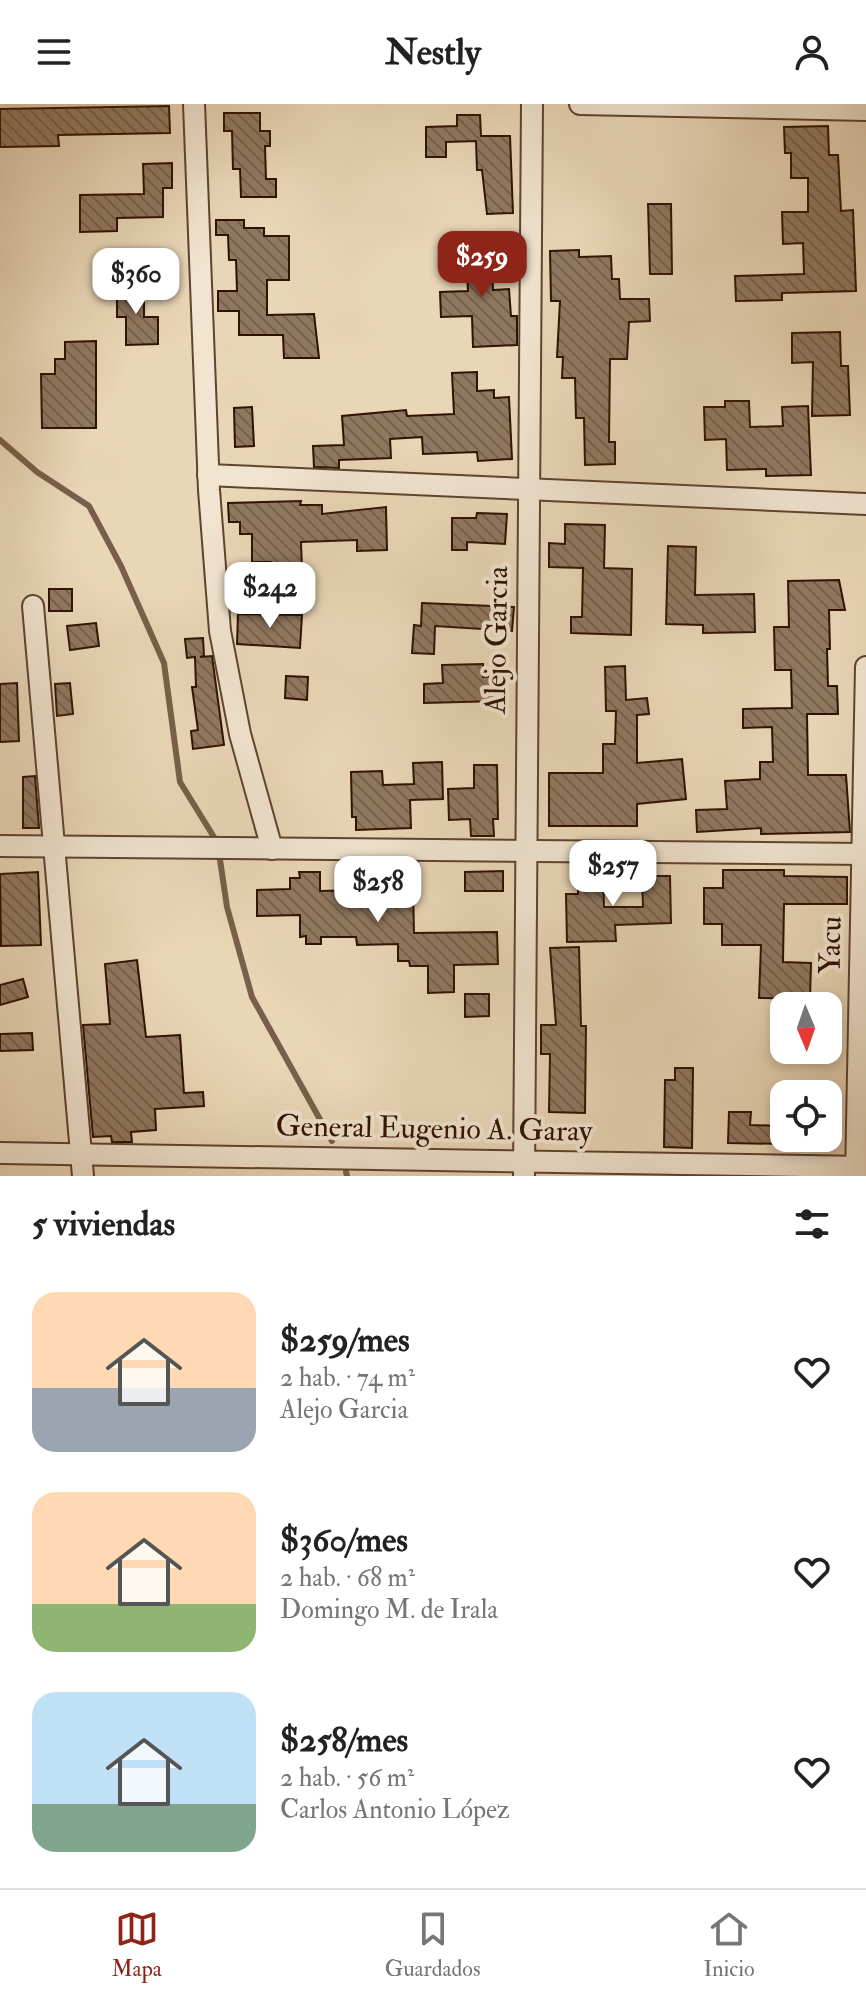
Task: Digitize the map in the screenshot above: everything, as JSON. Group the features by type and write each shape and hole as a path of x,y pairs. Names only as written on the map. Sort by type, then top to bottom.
{"street":[{"path":"194,104 208,475 220,631 240,734 272,849"},
{"name":"Alejo Garcia","path":"524,1168 532,104"},
{"path":"580,104 866,110"},
{"path":"208,475 866,504"},
{"path":"33,606 83,1176"},
{"name":"Yacu","path":"859,1170 866,667"},
{"path":"0,846 864,854"},
{"name":"General Eugenio A. Garay","path":"0,1153 524,1168 859,1170"}],"building":[{"path":"169,106 170,133 58,135 59,146 0,147 0,109"},
{"path":"224,113 260,113 260,131 270,131 270,146 265,146 266,179 276,179 276,197 241,197 240,169 233,169 232,131 224,131"},
{"path":"457,115 480,115 481,136 510,136 513,213 487,214 482,170 477,170 476,141 446,142 446,157 426,157 426,127 457,126"},
{"path":"828,126 829,155 838,155 841,211 853,210 856,291 782,293 782,300 736,301 735,276 804,274 803,243 783,244 782,212 808,212 808,178 791,178 791,153 785,153 784,127"},
{"path":"172,163 172,188 163,188 163,217 117,218 117,231 80,232 80,195 144,194 143,164"},
{"path":"648,204 671,204 672,274 650,274"},
{"path":"216,220 244,220 244,228 264,228 264,236 289,236 289,280 267,280 267,315 314,314 319,358 284,358 283,335 239,335 239,311 218,311 218,291 237,291 236,260 229,260 228,235 216,235"},
{"path":"490,235 493,290 509,289 511,316 517,316 517,345 473,347 472,316 441,317 440,292 468,291 465,237"},
{"path":"579,250 579,257 611,256 612,279 619,279 620,299 649,299 650,321 629,322 627,359 610,359 609,442 615,442 615,464 585,465 584,418 576,418 575,378 562,378 563,357 557,357 560,301 551,301 550,251"},
{"path":"129,252 164,252 164,272 129,272"},
{"path":"117,284 144,284 144,317 158,317 158,344 126,345 126,317 117,317"},
{"path":"840,332 841,366 848,366 850,415 812,416 813,362 792,363 792,333"},
{"path":"96,341 96,428 42,428 41,374 55,374 55,359 65,359 65,342"},
{"path":"477,372 477,391 494,390 494,398 509,397 512,459 478,461 477,452 423,454 422,437 390,439 391,458 339,460 339,468 314,467 313,446 344,445 342,416 406,410 407,416 454,414 452,373"},
{"path":"725,401 749,401 750,427 783,426 782,407 808,406 811,475 766,476 766,469 727,470 726,439 705,440 704,407 725,407"},
{"path":"252,407 254,446 235,447 234,408"},
{"path":"301,501 300,505 322,505 322,514 386,507 387,550 357,551 357,540 301,542 302,570 271,571 271,562 252,562 252,534 240,534 240,522 229,522 228,503"},
{"path":"477,513 507,514 505,544 467,542 467,550 452,550 452,518 476,518"},
{"path":"565,524 605,525 604,568 632,569 631,635 571,633 571,617 582,617 583,568 549,567 549,543 565,544"},
{"path":"668,546 696,547 695,595 754,594 755,632 703,633 703,625 666,624"},
{"path":"839,580 845,610 829,610 830,649 827,649 828,686 837,686 838,714 807,714 808,775 846,775 850,832 761,834 761,828 697,832 696,810 727,809 725,781 760,779 760,762 773,762 772,727 743,728 743,709 792,708 791,670 775,670 774,627 789,627 788,581"},
{"path":"49,589 72,589 72,611 49,611"},
{"path":"422,603 514,607 512,631 435,626 434,654 412,653 414,625 421,626"},
{"path":"238,614 302,615 300,648 237,644"},
{"path":"96,623 99,646 70,650 67,626"},
{"path":"203,638 204,656 200,657 212,656 224,745 193,749 191,731 198,730 192,687 196,687 195,657 187,658 185,639"},
{"path":"483,664 483,677 505,676 505,693 500,693 500,701 424,703 424,684 443,683 442,665"},
{"path":"625,666 626,700 647,698 649,714 637,715 637,763 682,759 686,799 637,804 637,826 549,826 549,773 603,773 603,744 615,744 616,711 606,711 605,667"},
{"path":"286,676 308,677 307,700 285,698"},
{"path":"17,683 19,741 0,742 0,684"},
{"path":"70,683 73,714 57,716 55,684"},
{"path":"442,762 443,799 410,800 411,828 356,830 356,817 352,817 351,772 382,771 383,785 414,784 413,763"},
{"path":"474,765 497,765 498,819 493,819 494,836 471,836 470,819 449,820 448,789 474,788"},
{"path":"35,776 39,828 23,828 23,777"},
{"path":"367,862 383,863 384,890 413,889 414,933 497,932 498,964 454,965 454,992 428,993 428,966 410,966 409,961 398,961 398,944 357,945 356,937 321,937 321,944 306,944 306,936 300,937 300,915 257,916 257,890 290,889 290,878 300,878 299,872 320,872 320,891 359,890 359,872 367,872"},
{"path":"578,869 603,869 604,907 643,907 642,876 670,876 671,923 615,925 616,941 567,942 566,894 578,894"},
{"path":"723,870 784,870 784,876 847,877 847,904 784,904 783,962 811,963 810,992 770,992 770,998 759,998 761,945 722,945 722,924 704,924 704,888 723,888"},
{"path":"503,871 503,891 465,891 465,872"},
{"path":"38,872 41,945 1,946 0,874"},
{"path":"579,947 581,1026 586,1026 585,1113 549,1112 550,1054 541,1054 541,1025 556,1025 550,948"},
{"path":"137,960 146,1037 180,1035 184,1093 203,1092 204,1106 155,1109 156,1130 131,1132 132,1142 112,1142 111,1136 93,1137 83,1025 110,1024 105,964"},
{"path":"23,979 28,997 0,1005 0,985"},
{"path":"465,994 489,994 489,1016 465,1017"},
{"path":"32,1033 33,1050 0,1051 0,1034"},
{"path":"675,1068 693,1068 692,1148 664,1147 665,1080 675,1080"},
{"path":"729,1112 751,1112 750,1125 770,1126 770,1144 728,1143"}],"waterway":[{"path":"0,440 37,472 89,506 121,566 164,663 180,782 217,842"},
{"path":"219,853 227,907 252,997 332,1141"},
{"path":"346,1172 347,1176"}]}
